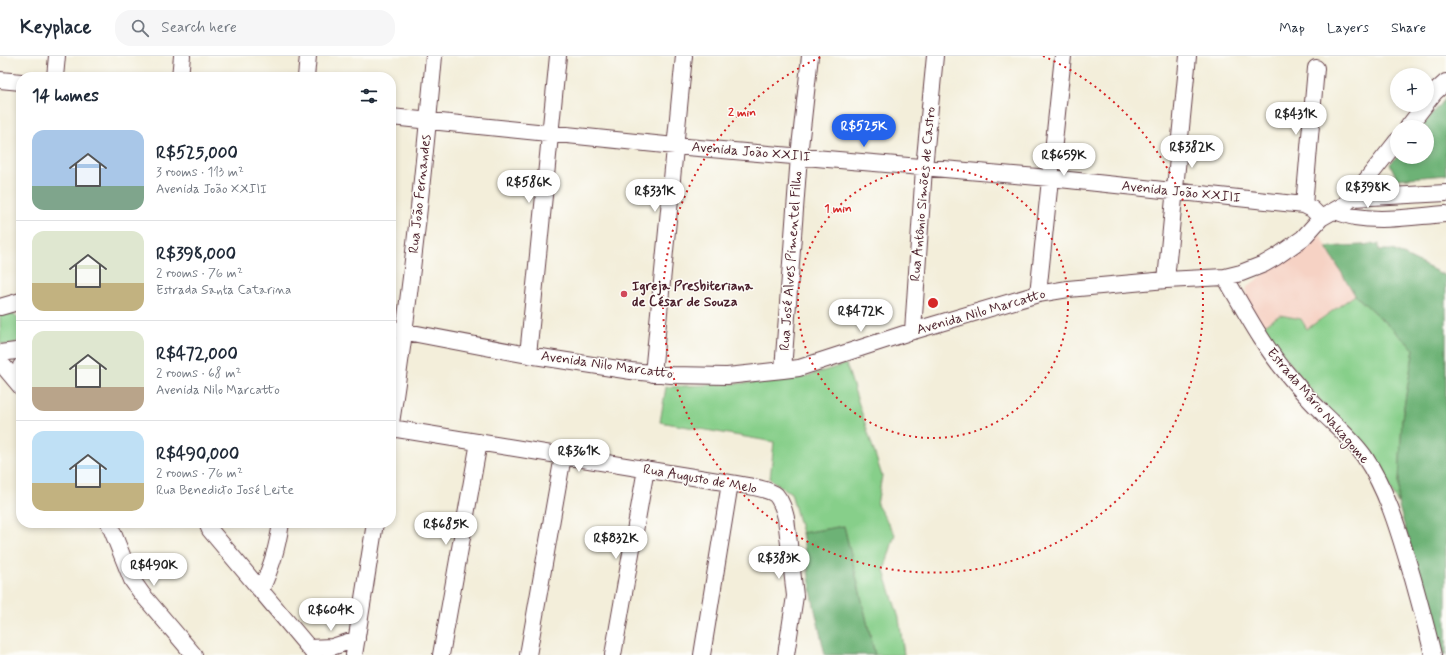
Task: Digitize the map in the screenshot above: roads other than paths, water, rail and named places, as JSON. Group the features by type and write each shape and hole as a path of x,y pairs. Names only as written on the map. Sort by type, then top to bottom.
{"street":[{"path":"55,72 57,56"},
{"path":"180,72 182,56"},
{"path":"306,72 308,56"},
{"name":"Rua João Fernandes","path":"396,357 398,330 428,121 434,56"},
{"path":"528,355 558,56"},
{"path":"653,374 684,56"},
{"name":"Rua José Alves Pimentel Filho","path":"783,370 799,156 810,56"},
{"name":"Rua Antônio Simões de Castro","path":"912,331 924,168 935,56"},
{"path":"1038,294 1063,56"},
{"path":"1166,280 1176,191 1188,56"},
{"path":"1316,68 1304,205 1328,214 1354,217 1390,218 1446,214"},
{"path":"0,80 16,82"},
{"path":"1434,93 1446,82"},
{"path":"1413,120 1420,112"},
{"name":"Avenida João XXIII","path":"396,118 675,146 1050,178 1304,205"},
{"name":"Avenida Nilo Marcatto","path":"398,330 528,355 653,374 727,376 800,368 912,331 1038,294 1068,289 1166,280 1225,277 1251,270 1264,264 1303,238 1328,214 1344,205 1352,198 1390,150"},
{"path":"1352,198 1446,193"},
{"path":"1388,197 1382,206 1385,216 1390,218"},
{"name":"Estrada Mário Nakagome","path":"1225,277 1273,356 1321,412 1354,444 1376,474 1399,528 1433,655"},
{"path":"0,307 16,303"},
{"path":"0,353 16,351"},
{"path":"0,362 16,381"},
{"name":"Rua Augusto de Melo","path":"396,429 730,483 769,491 775,494 783,507 786,518 795,596 786,655"},
{"path":"441,655 479,442"},
{"path":"528,655 563,456"},
{"path":"613,655 646,470"},
{"path":"702,655 730,483"},
{"path":"111,528 132,580 142,594 194,655"},
{"path":"209,528 312,652 357,639"},
{"path":"261,590 273,562 281,528"},
{"path":"354,655 374,528"}],"place":[{"name":"Igreja Presbiteriana de César de Souza","path":"624,294"}]}
